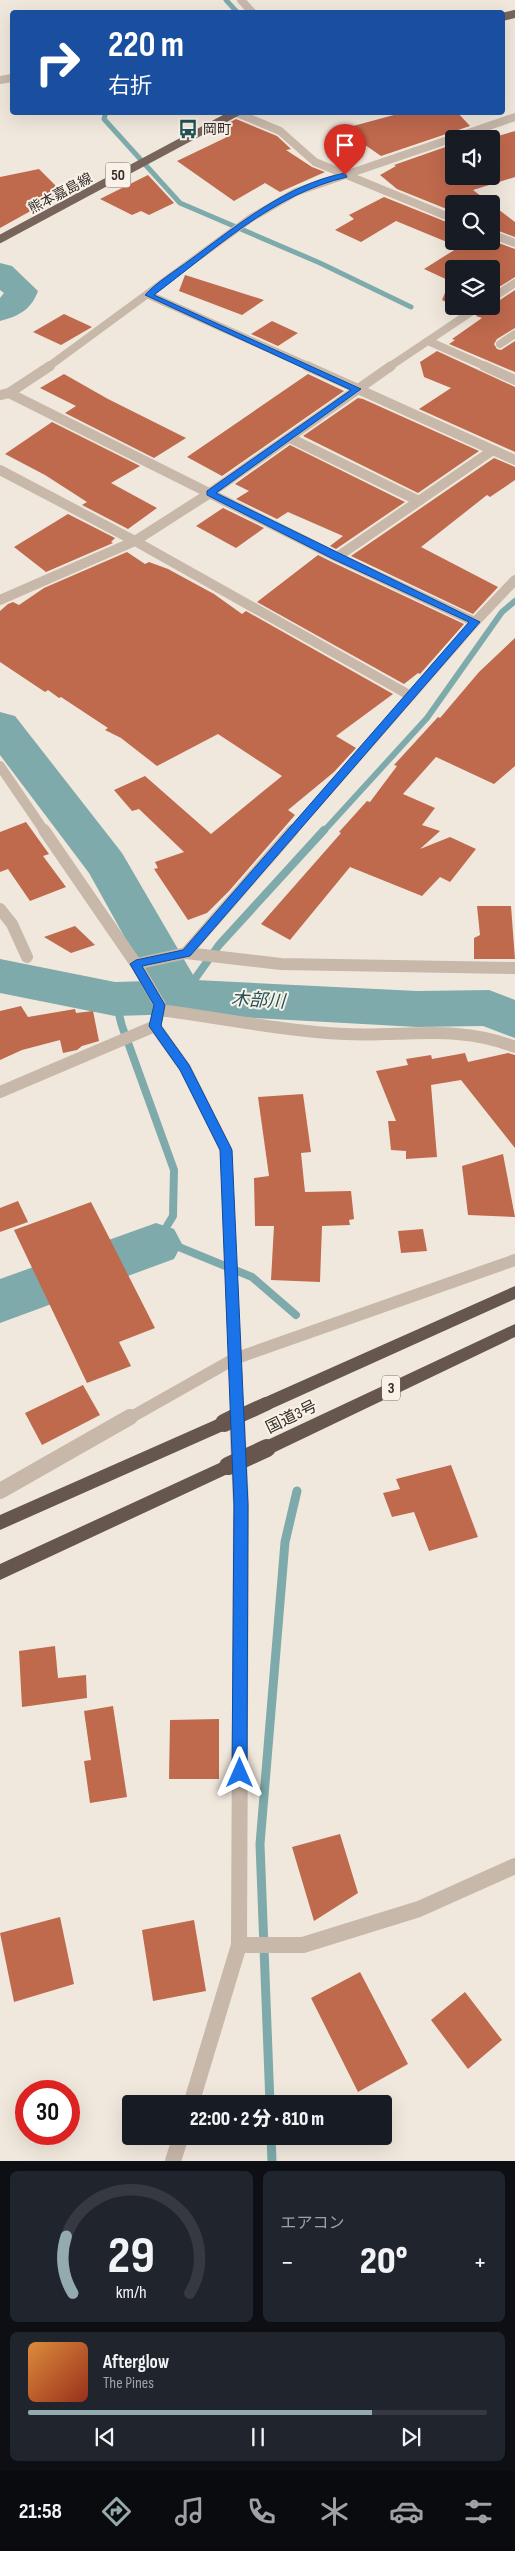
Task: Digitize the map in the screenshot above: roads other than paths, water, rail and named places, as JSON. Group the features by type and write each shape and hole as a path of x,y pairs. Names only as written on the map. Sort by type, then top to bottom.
{"highway":[{"name":"国道3号","path":"0,1523 515,1292"},
{"name":"国道3号","path":"0,1572 515,1330"}],"main road":[{"name":"熊本嘉島線","path":"0,240 233,115"}],"street":[{"path":"242,0 250,10"},
{"path":"242,115 280,131 315,162 445,215"},
{"path":"5,394 66,356 240,227 292,193 330,178 345,175 515,117"},
{"path":"500,237 515,243"},
{"path":"500,292 515,282"},
{"path":"149,295 515,460"},
{"path":"0,600 135,541 210,493 357,389 467,315"},
{"path":"500,344 515,334"},
{"path":"428,341 515,380"},
{"path":"5,394 337,557 475,622"},
{"path":"290,438 419,501"},
{"path":"337,557 493,450"},
{"path":"0,470 135,541 411,696"},
{"path":"186,953 475,622 515,580"},
{"path":"0,766 136,964 159,1008 155,1026 185,1068 226,1150 241,1505 239,1945 194,2095"},
{"path":"0,909 12,924 27,957"},
{"path":"136,964 186,953 281,964 515,968"},
{"path":"159,1008 344,1034 449,1033 500,1039 515,1047"},
{"path":"0,1092 155,1026"},
{"path":"0,1492 234,1358 515,1260"},
{"path":"239,1945 303,1945 419,1909 515,1866"},
{"path":"173,2161 178,2145"}],"waterway":[{"path":"226,0 235,10"},
{"path":"105,115 104,119 180,203 320,263 411,307"},
{"path":"0,273 21,291 17,302 0,311"},
{"path":"323,832 427,718 502,612 515,601"},
{"path":"0,726 106,864 182,997"},
{"path":"182,997 219,945 324,830"},
{"name":"木部川","path":"0,976 115,999 182,997"},
{"name":"木部川","path":"182,997 417,1009 489,1008 515,1020"},
{"path":"115,999 122,1026 174,1170 173,1216 156,1244 174,1245 252,1277 296,1315"},
{"path":"0,1301 156,1244"},
{"path":"270,2095 260,1844 285,1542 297,1491"},
{"path":"271,2145 272,2161"}],"place":[{"name":"岡町","path":"188,129"}]}
